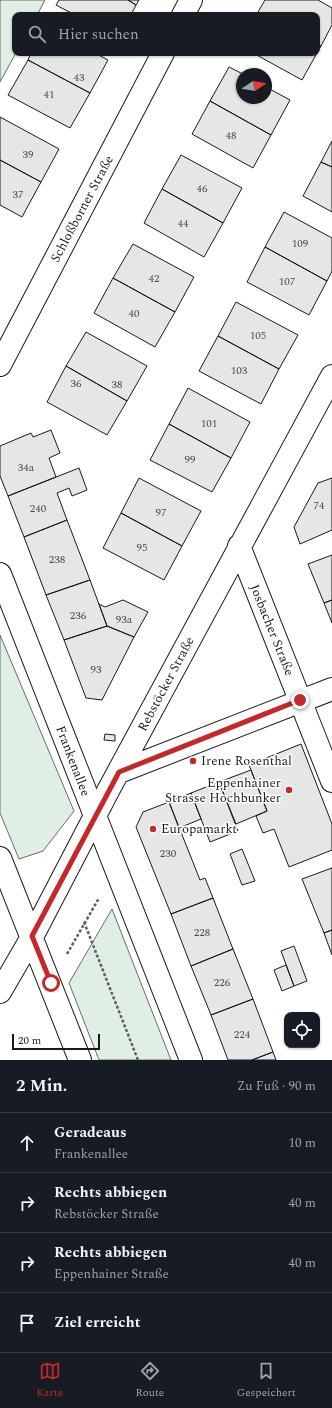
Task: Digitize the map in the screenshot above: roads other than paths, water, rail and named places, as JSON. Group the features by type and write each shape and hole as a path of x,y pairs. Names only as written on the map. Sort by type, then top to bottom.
{"street":[{"path":"185,12 191,0"},
{"name":"Schloßborner Straße","path":"0,365 162,56"},
{"name":"Rebstöcker Straße","path":"0,992 32,936 239,546 332,376"},
{"name":"Josbacher Straße","path":"239,546 332,781"},
{"name":"Frankenallee","path":"0,574 94,817 191,1060"},
{"path":"119,772 300,700 332,689"},
{"path":"0,858 80,1060"}],"place":[{"name":"Irene Rosenthal","path":"193,761"},
{"name":"Eppenhainer Strasse Hochbunker","path":"289,790"},
{"name":"Europamarkt","path":"153,829"}]}
